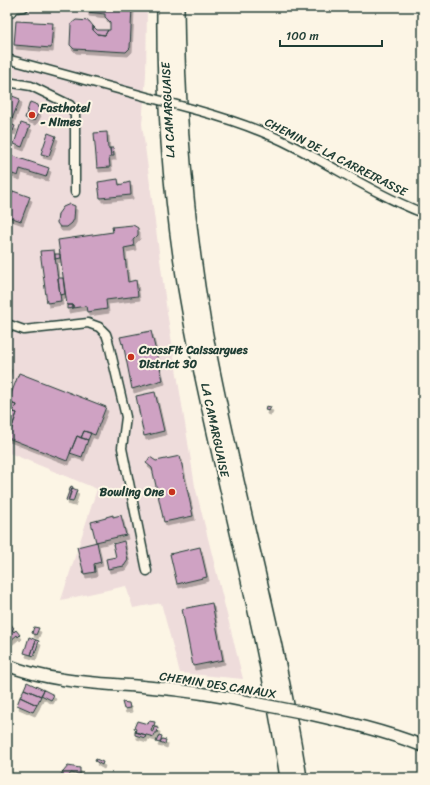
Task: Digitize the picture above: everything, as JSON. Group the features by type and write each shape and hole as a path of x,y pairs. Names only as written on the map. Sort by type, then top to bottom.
{"highway":[{"name":"LA CAMARGUAISE","path":"165,7 165,69 169,140 175,204 183,264 193,326 208,402 272,685 288,778"},
{"name":"LA CAMARGUAISE","path":"176,7 177,70 183,164 202,317 218,399 283,685 299,778"}],"main road":[{"name":"CHEMIN DES CANAUX","path":"7,665 20,670 68,680 173,690 229,698 359,725 423,746"}],"street":[{"path":"7,15 16,8 24,7"},
{"name":"CHEMIN DE LA CARREIRASSE","path":"7,59 196,110 271,135 381,194 423,213"},
{"path":"7,82 31,86 70,106 75,115 74,192"},
{"path":"7,324 24,330 88,323 99,327 106,334 126,417 122,448 147,571"}],"shaded area":[{"path":"7,7 147,7 146,75 142,124 167,312 195,486 243,679 180,673 161,603 133,608 126,586 61,600 97,489 7,452"}],"building":[{"path":"87,7 132,7 130,48 126,52 74,49 70,45 71,24 76,20 89,21 93,26 93,30 97,34 105,35 108,30 110,30 110,22 105,17 105,14 87,12"},
{"path":"16,21 53,23 51,48 14,45"},
{"path":"93,26 97,30 108,30 105,35 97,34 93,30"},
{"path":"7,94 20,99 10,124 15,126 13,131 7,128"},
{"path":"30,102 38,105 39,107 39,112 34,121 25,118"},
{"path":"21,123 30,126 22,147 14,144"},
{"path":"107,132 108,148 110,148 111,156 109,157 110,167 97,168 94,133"},
{"path":"48,133 56,136 49,156 41,154"},
{"path":"110,148 113,148 114,156 111,156"},
{"path":"10,155 49,168 46,177 20,169 18,176 7,172 7,164"},
{"path":"118,179 119,185 130,182 131,195 100,198 98,182"},
{"path":"13,191 30,197 21,221 7,216 7,209"},
{"path":"70,204 75,206 74,219 67,227 60,227 57,223 58,214 63,207"},
{"path":"133,225 138,228 138,235 133,240 134,246 124,248 128,282 136,280 138,296 106,300 107,309 87,312 86,306 73,308 73,305 67,305 58,240 113,232 112,227"},
{"path":"54,250 61,301 47,303 40,251"},
{"path":"55,254 60,254 60,258 55,259"},
{"path":"58,278 63,278 65,294 60,295"},
{"path":"67,305 73,305 73,308 67,309"},
{"path":"151,331 163,380 132,389 123,343 122,344 120,337"},
{"path":"7,365 10,366 7,376"},
{"path":"19,373 106,407 95,435 84,431 81,438 77,436 67,461 8,438 17,413 13,412 16,405 8,402"},
{"path":"155,392 164,431 144,436 136,396"},
{"path":"8,402 16,405 13,412 7,409"},
{"path":"266,406 271,407 269,411 265,410"},
{"path":"7,409 17,413 11,430 7,429"},
{"path":"84,431 91,433 88,440 81,438"},
{"path":"77,436 88,440 82,457 70,453"},
{"name":"Bowling One","path":"180,456 193,516 164,522 152,468 146,463 150,457 156,461"},
{"path":"71,486 73,487 68,501 66,500"},
{"path":"72,488 77,490 73,502 68,501"},
{"path":"113,515 113,517 121,515 126,535 96,542 91,522"},
{"path":"124,541 128,560 124,566 108,569 106,559 116,557 113,544"},
{"path":"97,542 101,562 94,564 95,572 84,574 77,547"},
{"path":"200,547 207,577 177,584 170,554"},
{"path":"212,603 223,660 193,666 182,609"},
{"path":"8,621 14,628 12,630 14,632 16,630 20,635 18,637 17,635 10,641 7,637"},
{"path":"34,627 39,628 36,635 32,633"},
{"path":"29,637 36,640 31,655 24,653"},
{"path":"36,640 39,641 34,656 31,655"},
{"path":"7,676 11,687 7,688"},
{"path":"27,682 44,690 41,696 24,689"},
{"path":"24,689 41,696 37,705 20,697"},
{"path":"44,690 54,695 51,700 41,695"},
{"path":"20,697 37,705 33,712 17,705"},
{"path":"122,702 129,703 130,708 124,709"},
{"path":"137,721 148,724 149,721 155,722 151,731 153,732 154,727 158,728 154,737 135,732 136,729 134,728"},
{"path":"135,732 146,735 145,738 135,735"},
{"path":"159,735 162,736 160,743 156,742"},
{"path":"162,739 166,740 165,744 160,742"},
{"path":"96,759 103,762 102,765 95,761"},
{"path":"68,766 80,768 80,775 71,773 67,778 59,777"}],"place":[{"name":"Fasthotel - Nimes","path":"32,115"},
{"name":"CrossFit Caissargues District 30","path":"131,357"},
{"name":"Bowling One","path":"172,492"}]}
